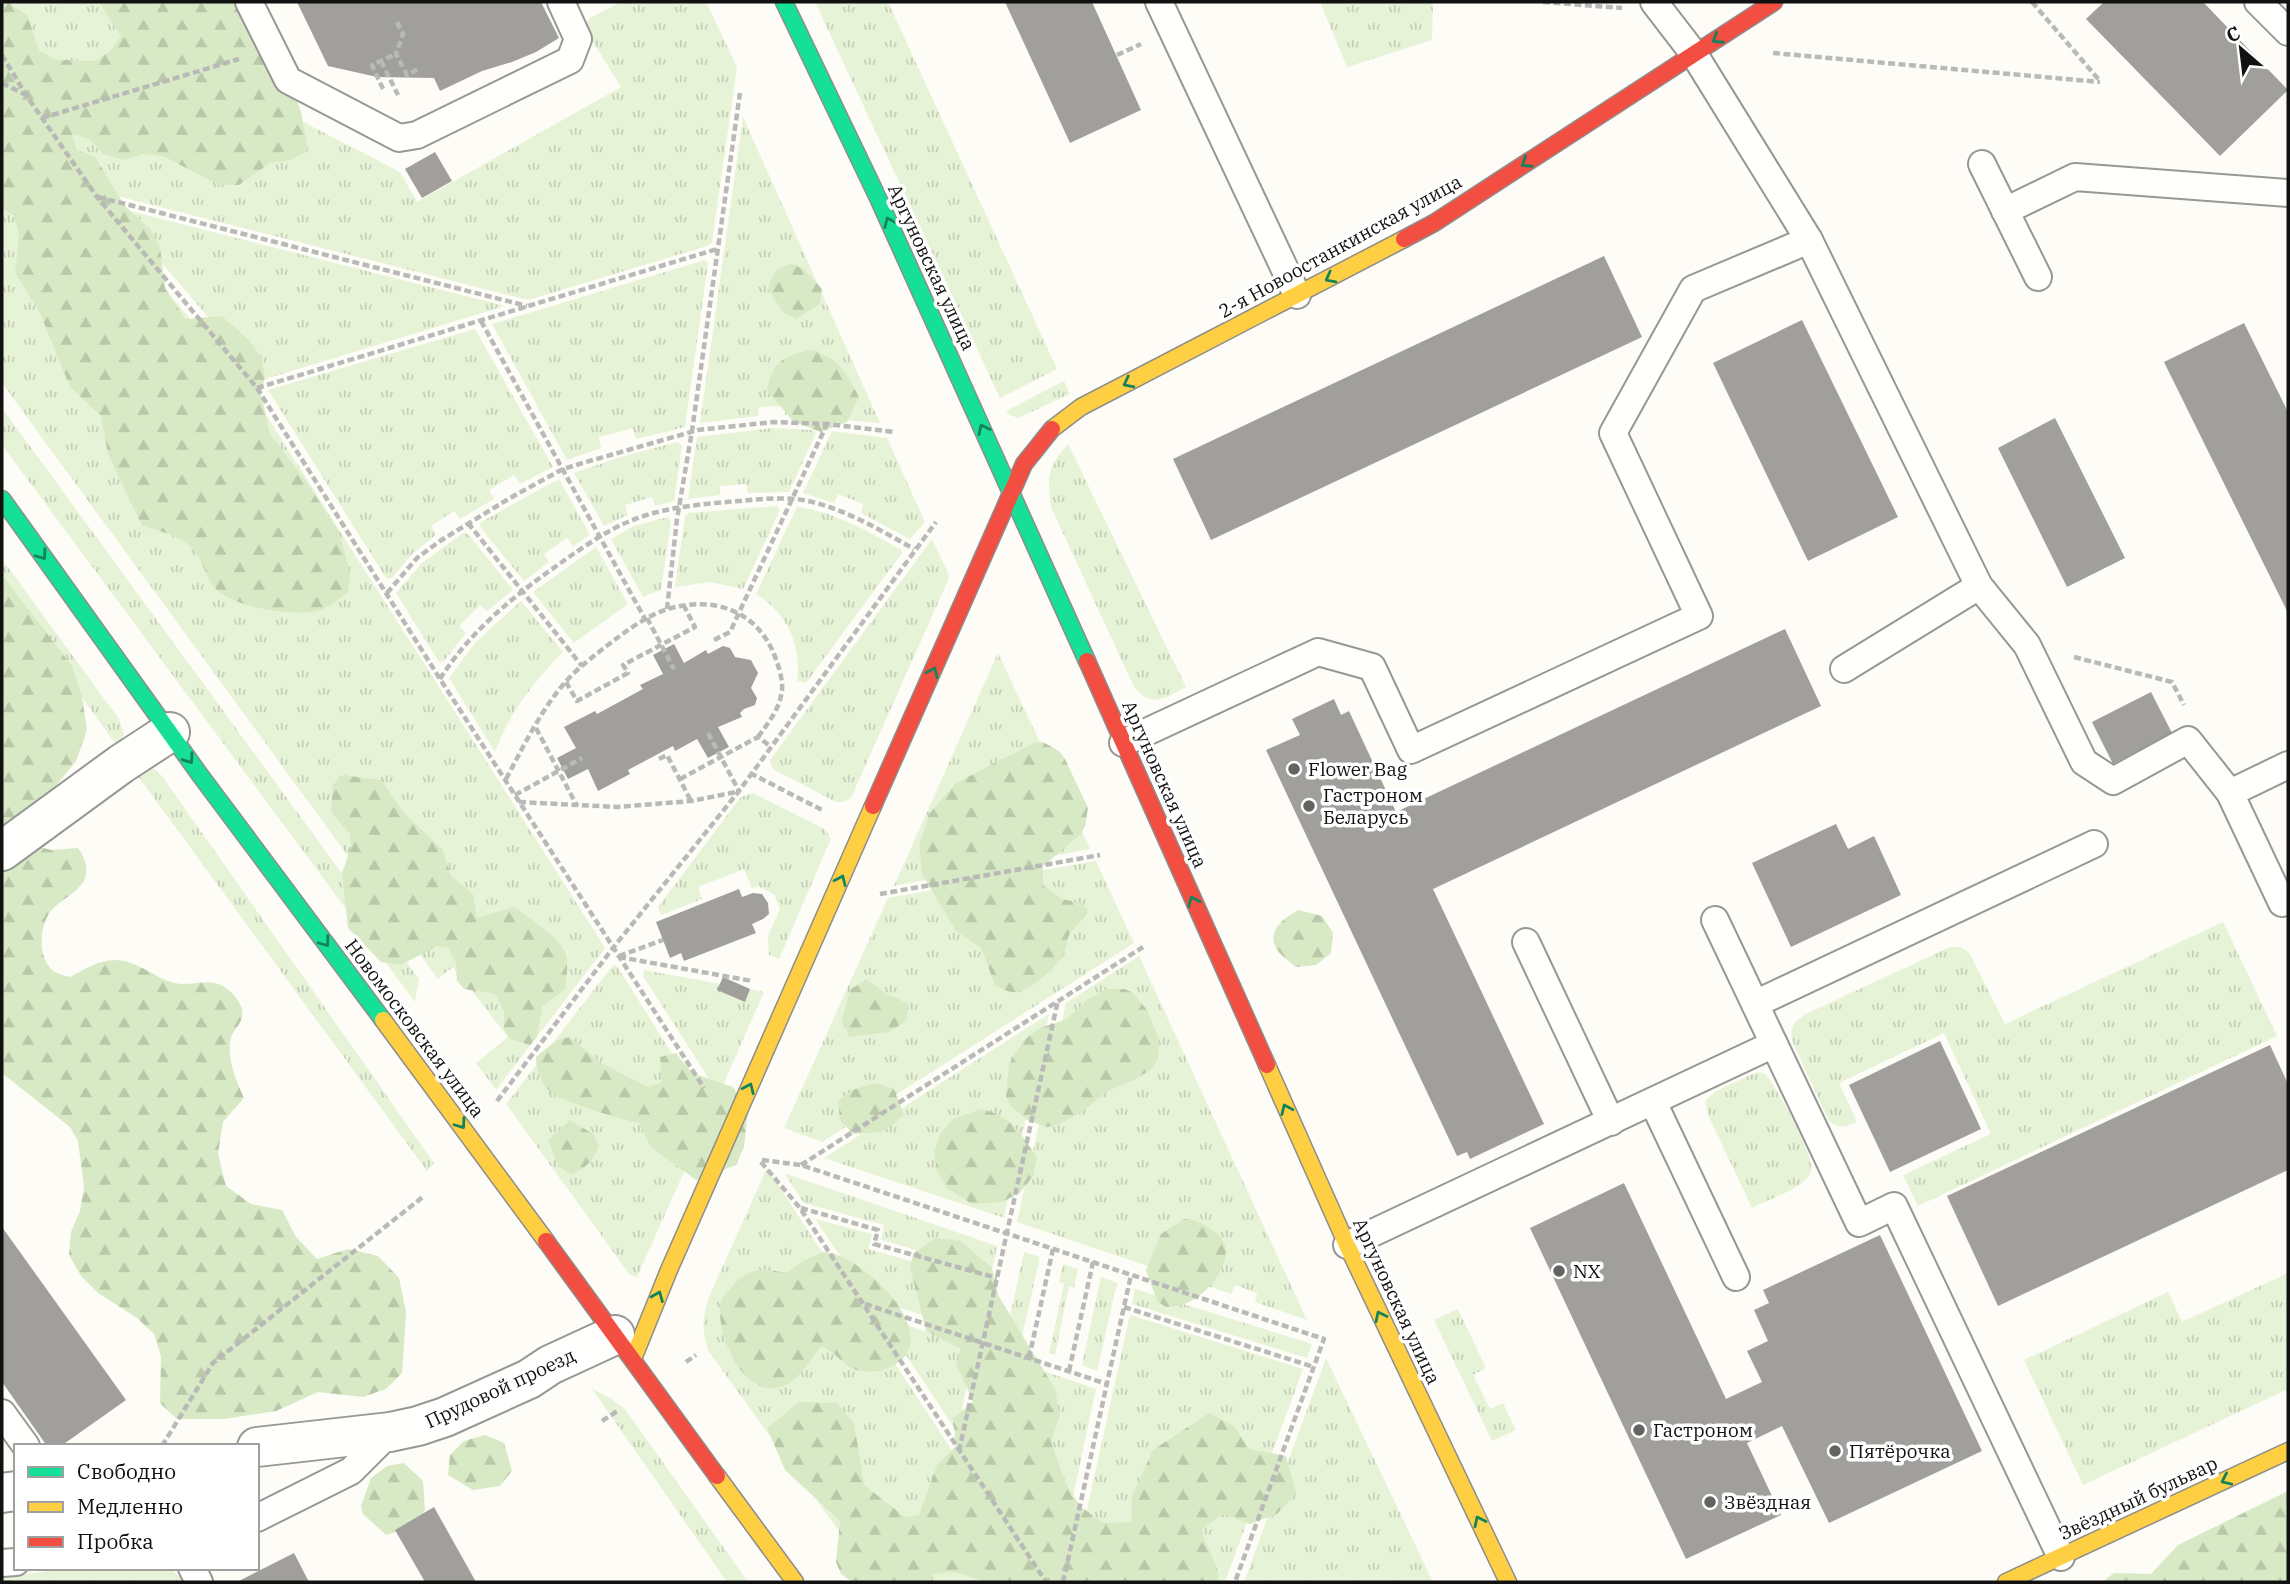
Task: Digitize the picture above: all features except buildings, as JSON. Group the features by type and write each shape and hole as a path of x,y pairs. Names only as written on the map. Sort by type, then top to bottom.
{"main road":[{"name":"Аргуновская улица","path":"785,2 1012,491 1347,1245 1508,1582"},
{"name":"2-я Новоостанкинская улица","path":"624,1347 680,1246 1024,464 1050,430 1081,407 1434,223 1774,2"},
{"name":"Новомосковская улица","path":"2,499 170,732 795,1582"},
{"name":"Звёздный бульвар","path":"2006,1582 2288,1451"}],"street":[{"path":"2,851 121,764 170,732"},
{"name":"Прудовой проезд","path":"259,1447 390,1432 418,1426 445,1417 529,1379 550,1365 624,1347"}],"lane":[{"path":"249,2 288,80 399,138 417,135 570,60 578,39 561,2"},
{"path":"1159,2 1297,295"},
{"path":"2258,2 2288,32"},
{"path":"1658,6 1693,54 1809,240 1979,586 2027,645 2084,762 2113,781 2188,740 2230,793 2282,903"},
{"path":"1982,164 2038,277"},
{"path":"2005,211 2075,177 2288,193"},
{"path":"1123,743 1318,652 1373,667 1411,750 1699,616 1614,433 1693,289 1809,240"},
{"path":"1844,668 1979,586"},
{"path":"2230,793 2288,765"},
{"path":"1755,1004 2094,844"},
{"path":"1716,920 1859,1223 1894,1206 2061,1557"},
{"path":"1526,942 1611,1122"},
{"path":"1347,1245 1774,1044"},
{"path":"1653,1102 1736,1278"},
{"path":"2,1413 25,1444"},
{"path":"259,1517 351,1471 390,1432"}],"path":[{"path":"1543,2 1658,6"},
{"path":"1767,52 2100,82 2032,2"},
{"path":"382,85 372,65 396,54 403,34 397,22"},
{"path":"1116,55 1146,41"},
{"path":"42,118 272,48"},
{"path":"396,54 407,75 418,69"},
{"path":"2,55 26,95 97,197 257,388 440,679 711,1099"},
{"path":"381,61 399,96"},
{"path":"2,83 26,95"},
{"path":"667,609 679,507 740,93"},
{"path":"97,197 528,306"},
{"path":"257,388 717,249"},
{"path":"481,321 674,669"},
{"path":"387,593 417,558 468,523 564,469 620,451 692,431 773,422 827,424 894,432"},
{"path":"714,640 730,632 827,424"},
{"path":"440,679 471,638 522,591 600,537 630,521 679,507 767,499 816,504 858,520 914,549"},
{"path":"497,1101 613,948 738,791 936,522"},
{"path":"468,523 582,666"},
{"path":"506,779 535,727 566,682 619,636 667,609 705,605 726,607 739,612 754,624 769,642 777,662 782,689 775,714 758,737 680,779"},
{"path":"566,682 577,701 628,673 624,665 695,627 684,606"},
{"path":"2027,645 2172,682 2185,707"},
{"path":"535,727 576,806"},
{"path":"708,733 738,791"},
{"path":"758,737 770,746"},
{"path":"659,759 667,755 691,801"},
{"path":"515,795 582,758"},
{"path":"750,773 834,817"},
{"path":"519,802 576,806 651,805 691,801 738,791"},
{"path":"879,894 1100,855"},
{"path":"619,956 663,940"},
{"path":"801,1165 1143,947"},
{"path":"619,956 761,983"},
{"path":"959,1452 1058,1000"},
{"path":"1045,1582 800,1208 758,1159 801,1165 1324,1339 1235,1582"},
{"path":"163,1444 212,1363 424,1196"},
{"path":"800,1208 878,1230 874,1244 997,1278"},
{"path":"1029,1358 1053,1249"},
{"path":"1069,1371 1093,1262"},
{"path":"1063,1582 1131,1275"},
{"path":"863,1304 1107,1384"},
{"path":"1124,1307 1314,1367"}],"green space":[{"path":"2,2 200,2 46,111"},
{"path":"2,2 7,2 27,15 39,50 56,60 95,61 111,50 121,36 99,2 249,2 291,83 301,112 308,150 291,160 270,163 239,185 219,185 163,156 143,154 123,160 103,154 90,140 72,134 77,150 95,157 125,206 151,230 160,247 165,288 185,319 222,316 249,340 261,357 265,376 261,394 270,434 306,481 339,532 350,573 348,592 326,608 310,612 287,612 235,601 216,589 190,546 176,537 142,526 108,454 101,416 70,387 40,313 15,273 19,235 14,216 2,208"},
{"path":"621,2 706,2 737,67 712,242 707,246 528,300 101,192 52,122 282,111 400,172 417,202 621,87 587,32 586,24 590,18"},
{"path":"815,2 888,2 1057,369 1000,398"},
{"path":"1320,2 1433,2 1432,40 1347,67"},
{"path":"2,92 254,396 605,948 496,1090 476,1063 508,1037 453,967 438,979 2,383"},
{"path":"743,117 880,423 785,415 785,406 759,407 758,416 700,423"},
{"path":"114,207 505,306 262,380"},
{"path":"705,260 708,263 685,427 636,439 633,428 599,437 601,448 567,460 492,324"},
{"path":"793,264 805,270 822,289 820,304 796,319 784,313 768,290 776,272"},
{"path":"475,329 553,467 520,484 514,475 489,490 494,499 460,519 454,511 431,526 436,535 413,553 392,578 386,578 268,390"},
{"path":"811,350 821,353 841,367 859,397 847,422 821,432 794,422 767,391 776,366 793,355"},
{"path":"1064,381 1070,394 1018,418 1006,411"},
{"path":"2,408 419,979 415,1002 2,445"},
{"path":"773,428 813,430 816,433 789,492 748,493 746,484 720,486 720,495 688,499 697,437"},
{"path":"832,431 887,438 925,522 910,539 861,513 863,504 838,494 834,503 803,493"},
{"path":"677,442 682,446 674,501 655,506 652,497 625,505 628,515 604,526 574,473"},
{"path":"1068,444 1186,687 1165,698 1147,698 1134,687 1051,507 1050,473"},
{"path":"559,479 590,535 573,546 567,538 544,554 549,562 524,581 480,527 481,522"},
{"path":"777,506 780,510 743,589 710,582 675,587 685,516 689,513"},
{"path":"797,507 851,523 902,553 806,683 797,681 797,655 784,620 756,594"},
{"path":"668,517 671,521 661,590 643,597 611,539 634,526"},
{"path":"463,533 468,534 513,590 487,611 480,605 459,626 466,633 444,661 439,662 396,593 422,563"},
{"path":"932,539 949,578 851,798 836,802 775,770 770,760"},
{"path":"596,547 628,604 574,643 533,592"},
{"path":"2,559 119,719 124,734 118,747 2,587"},
{"path":"2,575 72,666 82,697 87,730 76,761 16,835 2,845"},
{"path":"521,601 563,652 523,699 507,724 495,752 449,678 476,642"},
{"path":"998,653 1090,849 894,886"},
{"path":"1043,742 1059,751 1065,759 1088,808 1085,827 1080,835 1043,866 1043,885 1062,899 1081,903 1088,910 1069,934 1064,953 1057,964 1030,987 1011,992 995,985 981,948 956,931 922,874 919,845 930,813 956,783 1034,743"},
{"path":"149,767 162,776 434,1163 427,1171 135,772"},
{"path":"342,775 381,780 405,814 443,850 451,876 473,894 477,918 514,907 555,939 564,950 567,959 565,989 542,1007 537,1037 530,1045 510,1039 504,1030 504,1011 495,994 464,989 457,981 456,962 447,947 437,946 401,965 381,962 348,928 342,873 351,847 350,834 331,812 333,785"},
{"path":"753,793 825,829 831,839 779,959 769,955 768,936 780,909 774,894 757,886 752,888 744,869 698,887 702,899 661,915 658,907 741,797"},
{"path":"36,846 51,850 78,848 86,866 82,884 59,903 46,919 42,935 43,952 49,967 55,972 70,977 102,962 122,961 174,983 210,982 221,985 238,1001 242,1016 231,1037 230,1057 244,1098 223,1122 218,1154 226,1186 251,1204 282,1210 296,1237 317,1259 348,1249 378,1256 399,1278 406,1312 402,1373 386,1389 363,1397 318,1392 276,1411 224,1419 177,1419 160,1403 161,1356 154,1334 137,1318 98,1293 81,1276 69,1255 71,1232 80,1211 84,1187 78,1141 70,1127 2,1073 2,870 19,851"},
{"path":"1096,861 1134,943 822,1142 784,1128 888,898"},
{"path":"1298,910 1322,916 1333,933 1331,953 1316,965 1296,967 1281,955 1273,940 1276,929"},
{"path":"2223,922 2277,1036 1918,1206 1903,1175 1991,1134 1944,1033 1839,1083 1857,1122 1842,1126 1835,1125 1828,1119 1793,1043 1793,1026 1806,1014 1950,947 1961,947 1970,954 2005,1024"},
{"path":"1139,956 1307,1320 1255,1302 1257,1293 1235,1285 1231,1294 1017,1222 1066,1003"},
{"path":"613,965 617,966 710,1114 637,1277 630,1275 506,1104"},
{"path":"644,970 764,992 719,1094 643,976"},
{"path":"866,979 885,993 909,1004 906,1021 889,1032 849,1037 842,1020 850,990"},
{"path":"1106,989 1125,989 1133,993 1147,1010 1159,1039 1158,1058 1153,1068 1106,1092 1082,1112 1057,1125 1047,1127 1027,1120 1011,1106 1006,1097 1009,1064 1024,1040 1040,1028 1067,1019 1088,999"},
{"path":"1049,1014 1004,1218 824,1158"},
{"path":"570,1037 601,1063 648,1087 662,1083 660,1057 676,1053 692,1073 733,1087 748,1112 744,1147 736,1165 696,1180 651,1147 639,1123 578,1105 550,1092 540,1075 536,1057 557,1040"},
{"path":"1757,1072 1764,1073 1783,1102 1805,1146 1811,1172 1799,1185 1752,1208 1708,1115 1705,1101 1716,1091"},
{"path":"876,1083 894,1089 904,1115 882,1132 853,1134 840,1120 838,1101 852,1090"},
{"path":"981,1109 1008,1121 1037,1157 1033,1176 1020,1193 1002,1202 972,1204 947,1188 937,1171 934,1152 940,1134 953,1119"},
{"path":"570,1120 593,1134 599,1146 588,1163 571,1175 558,1166 548,1140"},
{"path":"767,1168 1038,1582 876,1582 709,1352 703,1324 709,1297"},
{"path":"784,1173 997,1246 992,1271 881,1240 884,1225 804,1203"},
{"path":"815,1219 872,1234 868,1249 989,1283 978,1334 868,1297"},
{"path":"1184,1219 1200,1223 1220,1236 1225,1246 1225,1257 1216,1279 1207,1289 1187,1303 1166,1307 1157,1301 1146,1270 1161,1234"},
{"path":"935,1238 961,1241 992,1268 998,1295 1055,1389 1060,1416 1051,1442 1066,1484 1080,1506 1103,1523 1131,1522 1132,1496 1153,1450 1209,1413 1234,1426 1249,1449 1286,1456 1296,1493 1277,1514 1250,1524 1223,1514 1201,1530 1218,1571 1218,1582 983,1582 946,1572 933,1575 932,1582 852,1582 841,1574 836,1562 840,1521 785,1470 767,1428 799,1402 837,1403 854,1423 864,1485 905,1517 919,1515 937,1465 956,1446 953,1418 973,1402 956,1363 961,1349 926,1331 910,1267 913,1254"},
{"path":"823,1252 856,1265 875,1279 891,1296 904,1315 910,1333 908,1350 896,1364 879,1371 866,1372 855,1370 821,1346 793,1381 780,1387 767,1388 754,1383 743,1373 727,1345 720,1314 723,1298 736,1282 749,1273 763,1270 787,1273 803,1261"},
{"path":"1024,1252 1040,1257 1020,1345 1005,1340"},
{"path":"1063,1264 1078,1269 1074,1288 1069,1286 1055,1355 1049,1353 1064,1284 1059,1282"},
{"path":"2288,1273 2288,1389 2083,1485 2024,1360 2168,1292 2182,1322"},
{"path":"1101,1277 1117,1283 1097,1371 1082,1365"},
{"path":"1135,1289 1312,1344 1307,1358 1132,1304"},
{"path":"1458,1309 1486,1368 1473,1375 1490,1409 1503,1403 1516,1430 1492,1441 1434,1320"},
{"path":"1130,1315 1303,1369 1225,1582 1071,1582"},
{"path":"880,1316 975,1348 957,1432"},
{"path":"988,1352 1096,1389 1055,1581"},
{"path":"1326,1358 1433,1582 1244,1582"},
{"path":"592,1389 625,1409 748,1582 727,1582"},
{"path":"485,1435 504,1443 512,1471 500,1486 473,1490 448,1475 450,1455 464,1441"},
{"path":"404,1463 423,1481 425,1510 415,1526 386,1535 363,1514 361,1506 371,1478 387,1466"},
{"path":"2288,1491 2288,1582 2102,1582 2114,1573 2151,1574 2178,1545"},
{"path":"54,1570 171,1570 185,1582 2,1582 2,1578"}],"traffic: fast":[{"path":"784,2 879,200 1087,661"},
{"path":"2,499 200,775 383,1020"}],"traffic: slow":[{"path":"1052,429 1081,407 1404,239"},
{"path":"633,1359 669,1270 873,806"},
{"path":"383,1020 546,1241"},
{"path":"1267,1065 1347,1245 1508,1582"},
{"path":"2006,1582 2288,1451"},
{"path":"717,1476 795,1582"}],"traffic: jam":[{"path":"1404,239 1434,223 1774,2"},
{"path":"873,806 1024,464 1052,429"},
{"path":"1087,661 1267,1065"},
{"path":"546,1241 717,1476"}],"place":[{"name":"Flower Bag","path":"1294,769"},
{"name":"Гастроном Беларусь","path":"1309,806"},
{"name":"NX","path":"1559,1271"},
{"name":"Гастроном","path":"1639,1430"},
{"name":"Пятёрочка","path":"1835,1451"},
{"name":"Звёздная","path":"1710,1502"}]}
